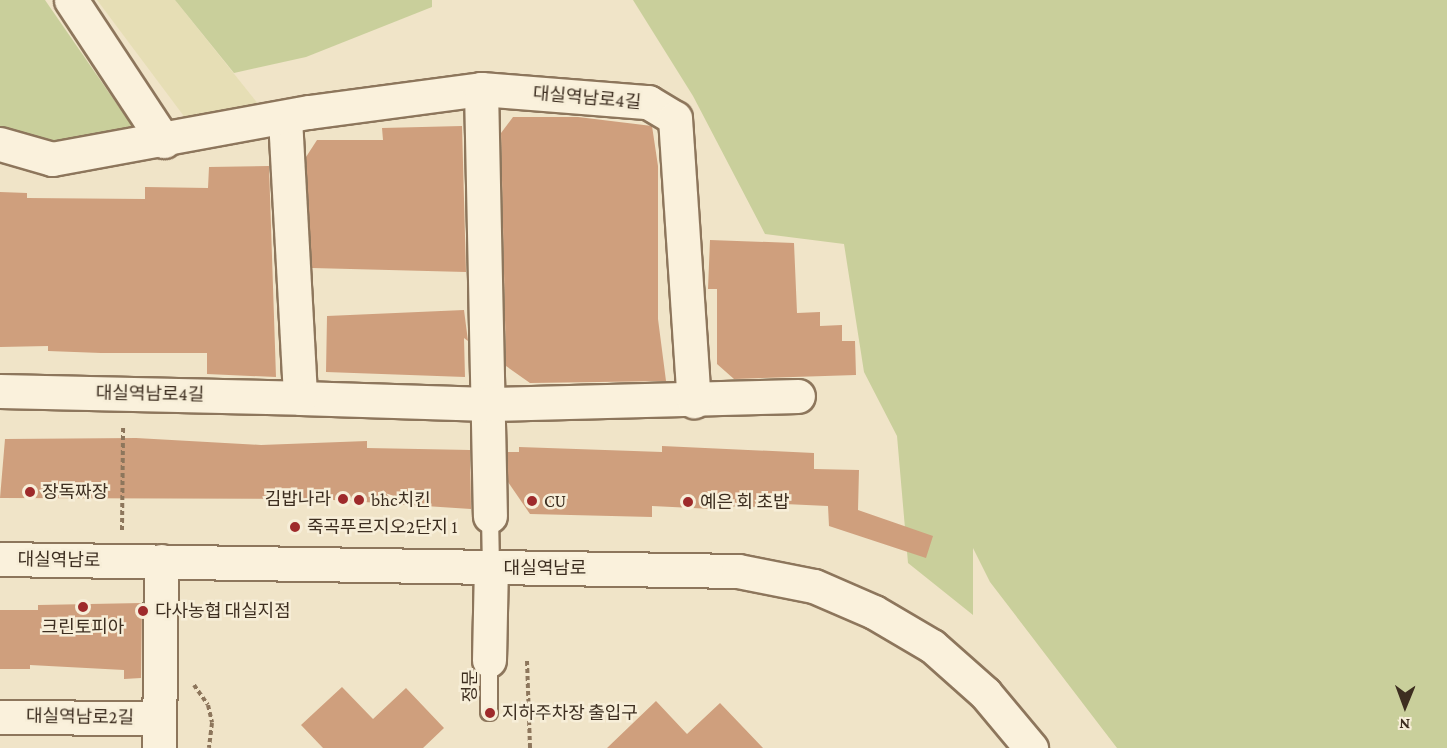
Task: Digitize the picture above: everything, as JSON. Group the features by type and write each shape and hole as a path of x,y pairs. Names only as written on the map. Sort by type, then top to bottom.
{"street":[{"path":"71,0 164,141"},
{"path":"481,89 490,516"},
{"name":"대실역남로4길","path":"0,144 52,159 285,118 481,89 648,102 675,118 694,401"},
{"path":"285,118 300,398"},
{"name":"대실역남로4길","path":"0,391 488,404 694,401 798,396"},
{"name":"대실역남로","path":"0,559 738,571 814,586 874,612 932,646 985,693 1031,748"},
{"name":"대실역남로2길","path":"0,717 159,733 161,561"},
{"path":"489,660 491,568"}],"lane":[{"path":"490,516 491,568"},
{"name":"정문","path":"489,660 489,712"}],"path":[{"path":"121,561 124,393"},
{"path":"527,661 530,748"},
{"path":"190,681 208,705 212,723 208,748"}],"shaded area":[{"path":"97,0 175,0 259,105 186,119"}],"green space":[{"path":"0,0 45,0 132,126 48,144 0,143"},
{"path":"175,0 432,0 432,7 306,57 234,73"},
{"path":"633,0 1447,0 1447,748 1117,748 990,582 973,548 973,615 908,563 897,436 864,372 844,244 765,234 693,96"}],"building":[{"path":"513,117 578,117 652,126 658,166 658,319 666,381 530,383 506,366 501,133"},
{"path":"462,126 466,272 312,268 306,157 317,140 383,140 382,128"},
{"path":"269,166 276,377 207,374 207,353 101,353 48,351 48,346 0,347 0,192 27,193 27,198 145,199 145,187 208,188 209,167"},
{"path":"710,240 794,243 797,313 820,312 820,326 842,325 842,341 855,341 856,375 734,379 717,364 717,289 708,289"},
{"path":"464,310 468,341 464,338 465,377 326,372 327,316"},
{"path":"136,438 261,445 367,441 367,448 470,450 471,509 318,499 0,498 5,439"},
{"path":"662,446 814,453 814,469 859,470 858,510 933,536 926,558 829,526 828,506 763,503 763,507 713,506 713,509 652,506 652,517 530,514 508,482 507,452 519,452 519,447 662,452"},
{"path":"142,603 141,678 124,679 124,670 30,665 30,669 0,669 0,610 38,610 38,605"},
{"path":"342,687 373,719 406,688 444,728 423,748 323,748 301,725"},
{"path":"656,701 687,734 720,703 763,748 607,748"}],"place":[{"name":"장독짜장","path":"30,492"},
{"name":"김밥나라","path":"343,499"},
{"name":"bhc치킨","path":"359,500"},
{"name":"CU","path":"532,501"},
{"name":"예은 회 초밥","path":"688,502"},
{"name":"죽곡푸르지오2단지 1","path":"295,527"},
{"name":"크린토피아","path":"83,607"},
{"name":"다사농협 대실지점","path":"143,611"},
{"name":"지하주차장 출입구","path":"490,713"}]}
